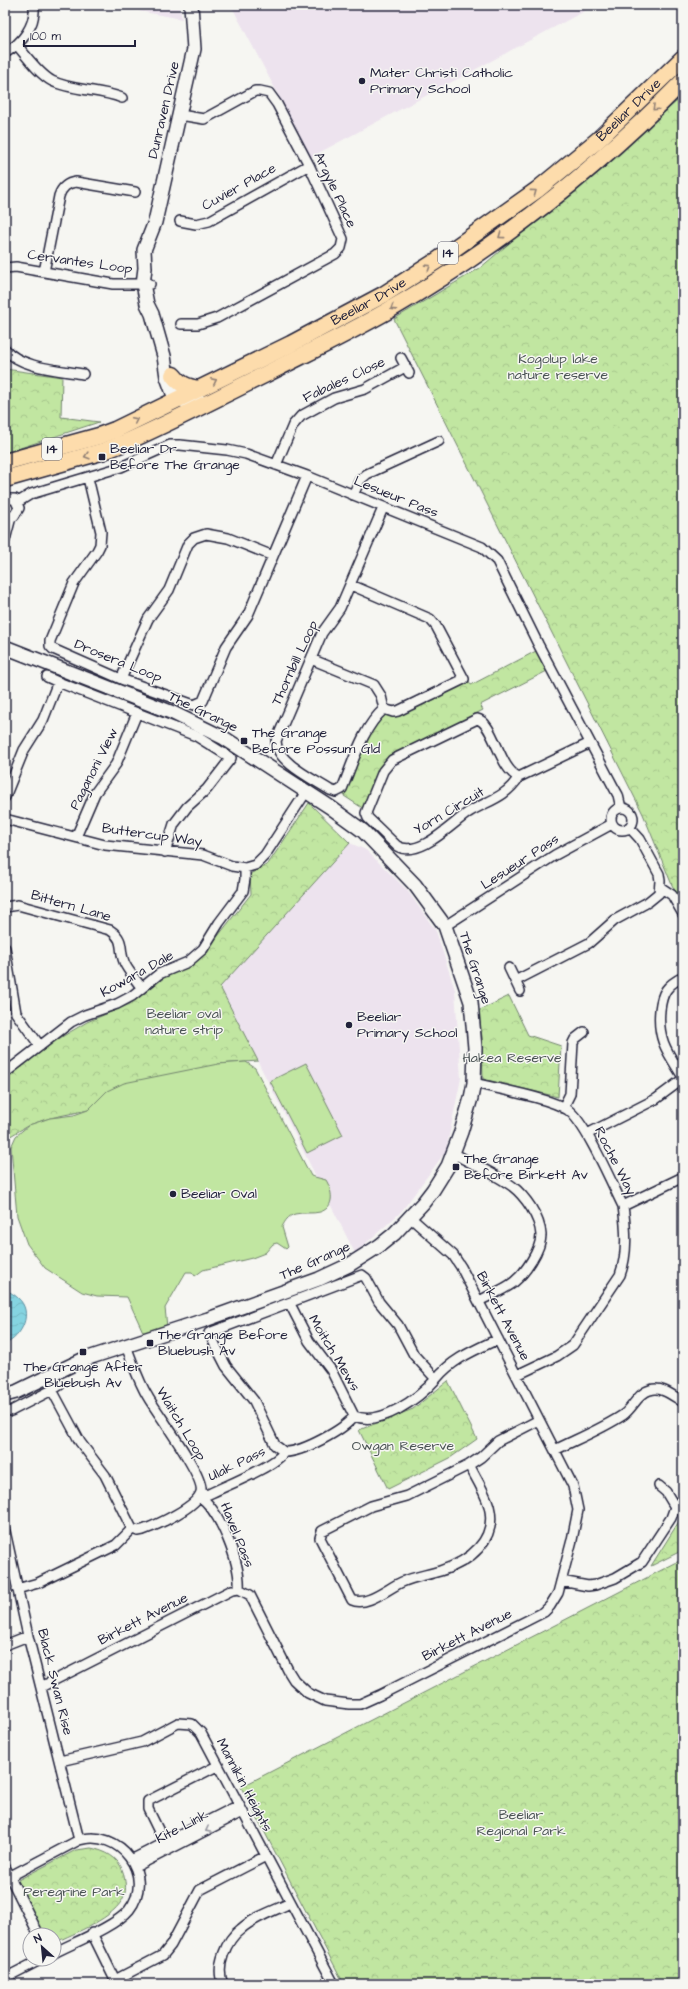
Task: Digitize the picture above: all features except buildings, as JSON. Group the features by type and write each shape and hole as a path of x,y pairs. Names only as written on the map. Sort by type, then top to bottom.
{"highway":[{"name":"Beeliar Drive","path":"5,462 99,436 291,344 358,309 407,280 469,239 537,190 598,140 683,58"},
{"name":"Beeliar Drive","path":"5,479 104,451 162,426 388,311 467,261 574,181 612,149 683,81"},
{"path":"173,375 180,383 198,389"}],"street":[{"path":"5,53 17,45 30,28 34,5"},
{"name":"Dunraven Drive","path":"164,356 180,393 180,398 174,396 171,389 164,356 152,314 147,304 144,250 155,222 194,50 191,5"},
{"path":"17,45 51,80 60,84 103,92 122,98"},
{"name":"Argyle Place","path":"180,115 204,119 256,91 264,91 269,93 278,104 309,165 343,239 341,248 335,254 217,318 198,324 181,324"},
{"name":"Cuvier Place","path":"180,221 196,224 209,221 309,165"},
{"path":"44,272 59,196 63,187 68,183 76,182 135,192"},
{"name":"Cervantes Loop","path":"5,268 16,267 114,284 147,284"},
{"path":"5,349 14,358 24,362 83,374"},
{"name":"Fabales Close","path":"276,465 292,425 301,416 334,398 365,389 405,366"},
{"path":"162,426 175,411 180,398 194,403 212,401"},
{"path":"353,495 360,480 372,470 439,442"},
{"name":"Lesueur Pass","path":"18,502 31,494 121,467 166,447 175,445 237,452 307,476 482,547 497,561 538,644 618,795 620,808 630,812 632,817 629,827"},
{"name":"Drosera Loop","path":"88,478 101,532 100,545 74,583 50,643 53,649 121,679 194,705 201,704 226,647 248,615 307,476"},
{"path":"5,499 12,498 18,502 19,511 8,516 5,540"},
{"name":"Thornbill Loop","path":"383,508 340,608 322,633 277,737 277,750 284,760 332,791 339,791 342,789 370,724 384,709"},
{"path":"121,679 148,619 169,590 188,544 194,538 206,534 228,538 273,556"},
{"path":"311,659 374,685 381,696 384,709 393,712 398,711 464,679 436,626 430,619 351,585"},
{"name":"The Grange","path":"5,647 173,713 224,738 306,792 363,832 415,885 445,926 471,1002 475,1048 474,1083 468,1112 443,1175 434,1190 411,1218 379,1246 337,1272 268,1298 82,1360 11,1394 8,1407"},
{"path":"47,677 196,736 231,758 207,789 187,807 174,824 165,852"},
{"path":"5,797 24,750 43,720 58,682"},
{"name":"Paganoni View","path":"76,837 95,793 116,764 138,713"},
{"name":"Yorn Circuit","path":"519,777 509,771 485,723 477,719 392,760 383,771 366,813 368,818 397,846 402,849 410,849 436,838 471,811 504,795 519,777 590,743"},
{"path":"245,868 255,865 265,855 306,792"},
{"path":"515,981 589,943 615,920 648,902 659,893 659,874 640,839 629,827 620,830 612,824 612,814 620,808"},
{"name":"Buttercup Way","path":"5,818 105,845 203,855 232,866 245,868"},
{"name":"Lesueur Pass","path":"445,926 555,855 612,824"},
{"name":"Kowara Dale","path":"5,1073 72,1022 85,1015 117,1004 132,996 141,987 159,974 188,962 203,949 219,923 243,890 246,879 245,868"},
{"path":"660,887 672,895 683,914"},
{"name":"Bittern Lane","path":"5,908 18,906 110,930 118,935 121,941 121,953 126,966 141,987"},
{"path":"5,948 16,1013 40,1046"},
{"path":"509,968 520,991"},
{"path":"587,1134 656,1099 683,1078 663,1044 659,1030 661,997 668,986 683,977"},
{"path":"563,1108 570,1094 574,1039 584,1032"},
{"name":"Roche Way","path":"474,1083 541,1100 569,1111 587,1134 623,1206 626,1242 624,1265 620,1275 573,1345 557,1356 518,1375"},
{"path":"452,1153 511,1185 528,1204 540,1230 539,1245 521,1275 507,1287 479,1301"},
{"path":"623,1206 683,1177"},
{"name":"Birkett Avenue","path":"41,1687 232,1590 239,1589 250,1595 289,1672 300,1686 325,1701 360,1704 544,1612 554,1601 561,1581 578,1510 573,1486 518,1375 453,1255 411,1218"},
{"path":"436,1379 412,1351 398,1325 379,1302 364,1276 360,1275 290,1304 205,1334 226,1366 254,1401 275,1444 284,1452 296,1451 342,1429 354,1416 366,1420 392,1412 416,1399 436,1379 444,1369 463,1356 498,1339"},
{"name":"Moitch Mews","path":"290,1304 309,1341 331,1370 354,1416"},
{"name":"Waitch Loop","path":"126,1346 147,1396 179,1442 200,1484 199,1496"},
{"path":"8,1407 52,1390 60,1385"},
{"path":"555,1450 622,1415 632,1407 643,1393 650,1390 657,1388 683,1402"},
{"path":"52,1390 80,1442 105,1475 132,1529"},
{"path":"469,1465 486,1498 490,1513 489,1529 483,1544 471,1556 441,1571 407,1580 366,1600 356,1602 349,1596 320,1538 324,1529 371,1506 407,1496 469,1465 481,1457 498,1441 539,1420"},
{"name":"Ulak Pass","path":"199,1496 209,1494 270,1464 281,1457 284,1452"},
{"path":"659,1486 666,1492 675,1507"},
{"path":"132,1529 141,1531 149,1528 189,1506 199,1496"},
{"name":"Havel Pass","path":"199,1496 208,1502 220,1524 238,1572 239,1589"},
{"path":"561,1581 595,1586 615,1578 642,1562 671,1518 675,1507 683,1500"},
{"path":"17,1589 38,1583 116,1545 132,1529"},
{"name":"Black Swan Rise","path":"5,1531 28,1636 79,1840"},
{"path":"5,1645 28,1636"},
{"name":"Mannikin Heights","path":"60,1762 142,1742 174,1725 183,1722 192,1724 200,1733 241,1808 334,1984"},
{"path":"167,1846 148,1809 148,1801 217,1766"},
{"name":"Kite Link","path":"133,1864 241,1808"},
{"path":"7,1878 79,1840 95,1838 109,1841 122,1848 133,1864 137,1889 129,1909 119,1919 62,1949"},
{"path":"92,1933 116,1982 157,1959 167,1950 200,1890 266,1856"},
{"path":"5,1867 7,1878 35,1927"},
{"path":"224,1984 220,1975 220,1966 227,1949 238,1932 246,1925 290,1903"},
{"path":"8,1980 29,1967"}],"shaded area":[{"path":"140,5 179,5 182,19 139,11"},
{"name":"Mater Christi Catholic Primary School","path":"231,5 596,5 311,157"},
{"name":"Beeliar Primary School","path":"350,843 366,850 407,890 436,931 455,990 461,1078 446,1151 401,1212 355,1253 220,987"}],"green space":[{"name":"Kogolup lake nature reserve","path":"683,96 683,906 672,885 643,814 394,319 480,268"},
{"path":"5,369 62,377 61,417 99,422 5,453"},
{"path":"536,651 547,671 480,705 483,710 400,752 364,809 344,796 367,738 383,715 389,714 468,679 471,685"},
{"name":"Beeliar oval nature strip","path":"309,803 350,843 220,987 258,1061 218,1064 88,1110 50,1118 29,1125 7,1138 5,1081 43,1048 87,1022 130,1004 169,974 200,959 251,894 250,874 268,864"},
{"name":"Hakea Reserve","path":"509,996 528,1035 561,1046 558,1097 483,1079 482,1037 478,1011"},
{"name":"Beeliar Oval","path":"246,1062 255,1068 311,1176 326,1180 331,1193 331,1202 325,1210 320,1212 295,1214 287,1219 282,1227 288,1247 286,1249 277,1243 273,1244 265,1253 252,1258 203,1270 195,1276 192,1272 186,1272 165,1308 167,1327 144,1334 127,1297 97,1296 82,1292 45,1268 27,1244 17,1216 11,1147 16,1136 29,1125 50,1118 74,1115 88,1110 107,1091 124,1083 218,1064"},
{"path":"306,1063 343,1135 307,1153 270,1081"},
{"name":"Owgan Reserve","path":"448,1381 477,1439 450,1458 388,1489 359,1430 413,1409"},
{"path":"683,1515 683,1550 651,1566"},
{"name":"Beeliar Regional Park","path":"683,1559 683,1984 344,1984 241,1787"},
{"name":"Peregrine Park","path":"91,1848 106,1853 115,1859 123,1872 125,1890 120,1904 104,1918 62,1939 62,1927 39,1927 16,1881 76,1850"}],"water":[{"path":"5,1289 23,1304 25,1317 21,1330 11,1341 5,1344"}],"place":[{"name":"Mater Christi Catholic Primary School","path":"362,81"},
{"name":"Beeliar Dr Before The Grange","path":"102,457"},
{"name":"The Grange Before Possum Gld","path":"244,741"},
{"name":"Beeliar Primary School","path":"349,1025"},
{"name":"The Grange Before Birkett Av","path":"456,1167"},
{"name":"Beeliar Oval","path":"173,1194"},
{"name":"The Grange Before Bluebush Av","path":"150,1343"},
{"name":"The Grange After Bluebush Av","path":"83,1352"}]}
